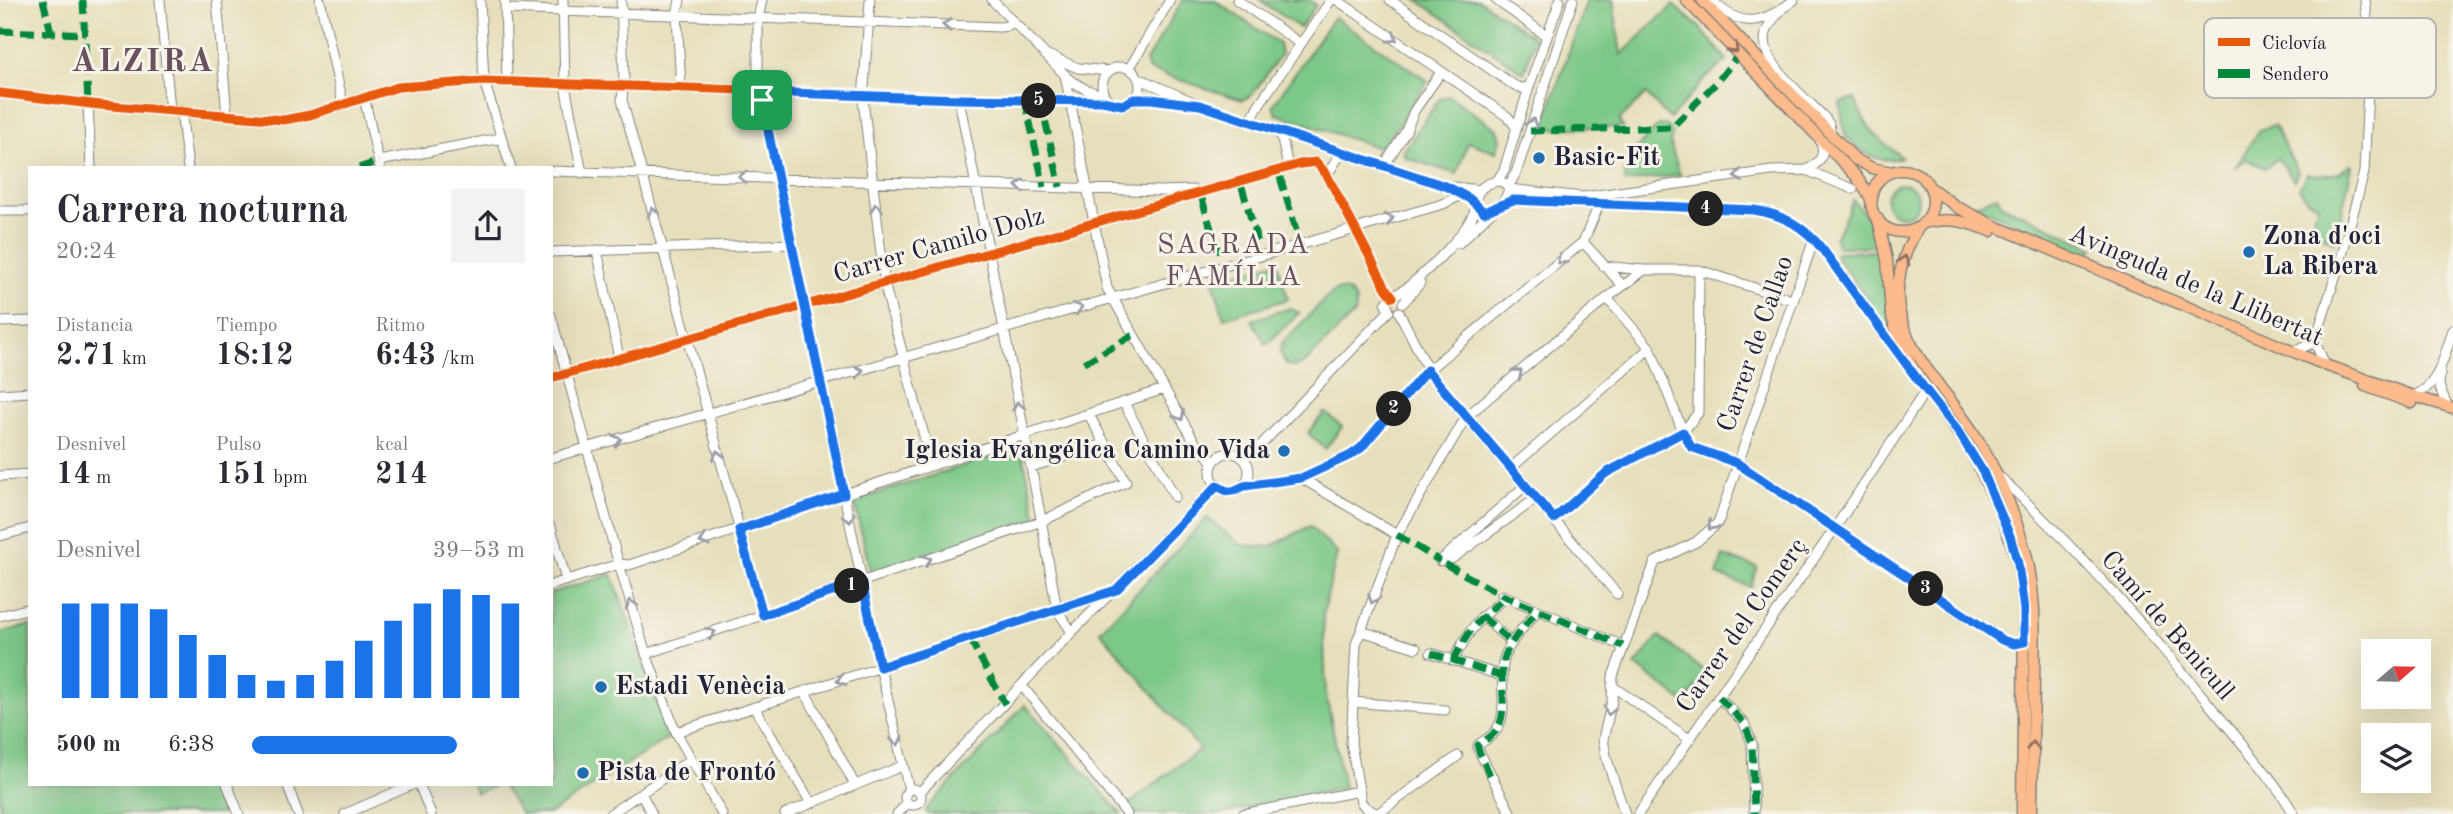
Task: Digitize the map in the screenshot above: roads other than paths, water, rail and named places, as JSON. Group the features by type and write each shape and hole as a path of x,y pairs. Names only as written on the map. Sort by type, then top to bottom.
{"main road":[{"path":"1686,0 1825,137 1863,164 1879,171 1910,171 1919,175 1931,188 1931,211 1906,250 1899,276 1898,302 1904,328 1919,361 1965,420 1997,475 2022,538 2034,594 2032,814"},
{"path":"1702,0 1825,137 1872,200 1887,260 1889,299 1894,325 1902,349 1983,472 2010,536 2022,586 2022,814"},
{"path":"1872,200 1876,185 1892,172"},
{"name":"Avinguda de la Llibertat","path":"1931,188 1956,207 1994,226 2325,365 2451,410"},
{"path":"1878,219 1896,231 1911,230 1920,225"},
{"name":"Avinguda de la Llibertat","path":"1920,225 1942,219 1966,222 2389,396 2451,410"}],"street":[{"path":"160,0 170,110"},
{"path":"217,0 227,115"},
{"path":"320,0 342,104"},
{"path":"480,0 484,81 510,166"},
{"path":"562,0 565,85 582,173"},
{"path":"621,0 624,76 622,100 763,615"},
{"path":"680,0 677,15 681,88"},
{"path":"762,0 758,18 759,91 880,667 909,790 905,797 913,807"},
{"path":"870,0 863,95 884,282 932,466"},
{"path":"992,0 1065,75 1086,89 1122,105 1134,99 1200,105"},
{"path":"1129,69 1170,0"},
{"path":"1237,0 1301,44"},
{"path":"1251,120 1331,0"},
{"path":"1337,0 1508,117 1516,127"},
{"path":"1390,0 1515,86 1529,87"},
{"path":"1496,0 1547,36"},
{"path":"1497,181 1504,170 1529,87 1560,0"},
{"path":"1504,202 1573,0"},
{"path":"1713,0 1729,15 1747,20 1764,18 1781,10"},
{"path":"2365,0 2367,18"},
{"path":"1791,1 1770,24 1765,34 1765,43 1770,60 1829,124 1822,158 1806,170"},
{"path":"508,82 505,5 563,12 1004,27 1013,21"},
{"path":"1048,55 1078,68 1109,71"},
{"path":"1108,100 1102,86 1105,75 1119,67 1129,69 1138,78 1200,105 1448,187 1479,190"},
{"path":"1384,166 1406,131 1413,111 1441,72"},
{"path":"1065,75 1111,298 1197,446 1214,462"},
{"path":"1134,99 1139,89 1138,78"},
{"path":"0,93 88,104 288,120 398,88 484,81 959,99 1108,100"},
{"path":"364,97 380,164 501,138"},
{"path":"2325,365 2315,342 2364,172 2368,98"},
{"path":"959,99 1057,610 1072,632"},
{"path":"88,104 91,166"},
{"path":"181,110 188,166"},
{"path":"1280,130 1288,167"},
{"path":"1327,175 1345,152"},
{"path":"553,171 1160,191 1208,190 1288,167 1316,162 1327,175 1396,304 1427,370 1618,594"},
{"path":"1396,304 1472,218 1479,190 1497,181 1503,182 1509,188 1583,197 1771,171 1806,170 1853,189"},
{"path":"1448,187 1484,212 1493,210"},
{"name":"Carrer Camilo Dolz","path":"553,376 1208,190"},
{"path":"553,457 1443,204 1461,195"},
{"path":"1244,458 1493,210 1504,202 1513,200 1754,210 1783,217 1804,229 1814,239 1942,410"},
{"path":"1244,486 1301,478 1361,448 1427,370 1583,242 1599,205"},
{"path":"0,211 28,211"},
{"name":"Carrer de Callao","path":"1625,814 1603,747 1612,701 1613,676 1652,566 1658,558 1696,542 1718,523 1814,239"},
{"path":"1583,242 1623,286"},
{"path":"553,252 793,244"},
{"path":"597,250 619,358"},
{"path":"1604,266 1644,270 1699,270 1792,300"},
{"path":"1458,756 1377,814 1365,807 1359,791 1351,743 1356,644 1397,535 1466,417 1644,270"},
{"path":"1554,519 1606,473 1683,432 1698,413 1699,270"},
{"path":"1607,298 1650,348 1691,447 1737,463 2002,640 2014,644 2024,642"},
{"path":"0,322 28,321"},
{"path":"553,324 646,654 676,732 722,814"},
{"path":"2451,410 2439,386 2440,369 2453,330"},
{"path":"2293,352 2315,342"},
{"path":"1512,467 1650,348"},
{"path":"2413,397 2426,390 2440,369"},
{"path":"553,584 619,564 629,565 739,530 1164,389"},
{"name":"Carrer del Comerç","path":"1638,814 1835,528 1926,390"},
{"path":"0,394 28,392"},
{"path":"1124,403 1175,497"},
{"path":"646,654 1042,521 1126,482 1089,415"},
{"path":"1031,467 1104,444"},
{"path":"1228,453 1244,458 1249,467 1249,477 1244,486 1239,490 1227,491 1217,486 1211,474 1214,462 1228,453"},
{"path":"0,476 28,474"},
{"name":"Camí de Benicull","path":"1997,475 2118,597 2272,781 2294,814"},
{"path":"1249,477 1263,483"},
{"path":"1301,478 1397,535"},
{"path":"1527,485 1443,563 1537,498"},
{"path":"919,793 1072,632 1217,486"},
{"path":"0,536 28,529"},
{"path":"553,534 566,580"},
{"path":"676,732 1116,590"},
{"path":"1453,661 1469,629 1504,596 1623,646"},
{"path":"0,616 28,609"},
{"path":"1511,814 1478,750 1478,745 1498,727 1503,712 1504,657 1536,611"},
{"path":"1482,616 1512,643"},
{"path":"1361,631 1416,648"},
{"path":"1431,653 1502,676"},
{"path":"1022,685 1128,814"},
{"path":"1612,686 1689,740"},
{"path":"805,692 855,785"},
{"path":"1719,697 1744,723 1752,743 1755,814"},
{"path":"1353,702 1445,710"},
{"path":"754,707 811,803"},
{"path":"610,814 690,760"},
{"path":"785,814 902,766"},
{"path":"228,786 239,814"},
{"path":"288,786 298,814"},
{"path":"345,814 411,786"},
{"path":"417,786 431,814"},
{"path":"897,814 913,807 920,800 916,790 909,790"},
{"path":"1243,814 1359,791"},
{"path":"640,793 652,814"}],"place":[{"name":"Basic-Fit","path":"1539,158"},
{"name":"Zona d'oci La Ribera","path":"2249,252"},
{"name":"Iglesia Evangélica Camino Vida","path":"1284,451"},
{"name":"Estadi Venècia","path":"601,687"},
{"name":"Pista de Frontó","path":"583,773"}],"district":[{"name":"ALZIRA","path":"143,62"},
{"name":"SAGRADA FAMÍLIA","path":"1234,262"}]}
